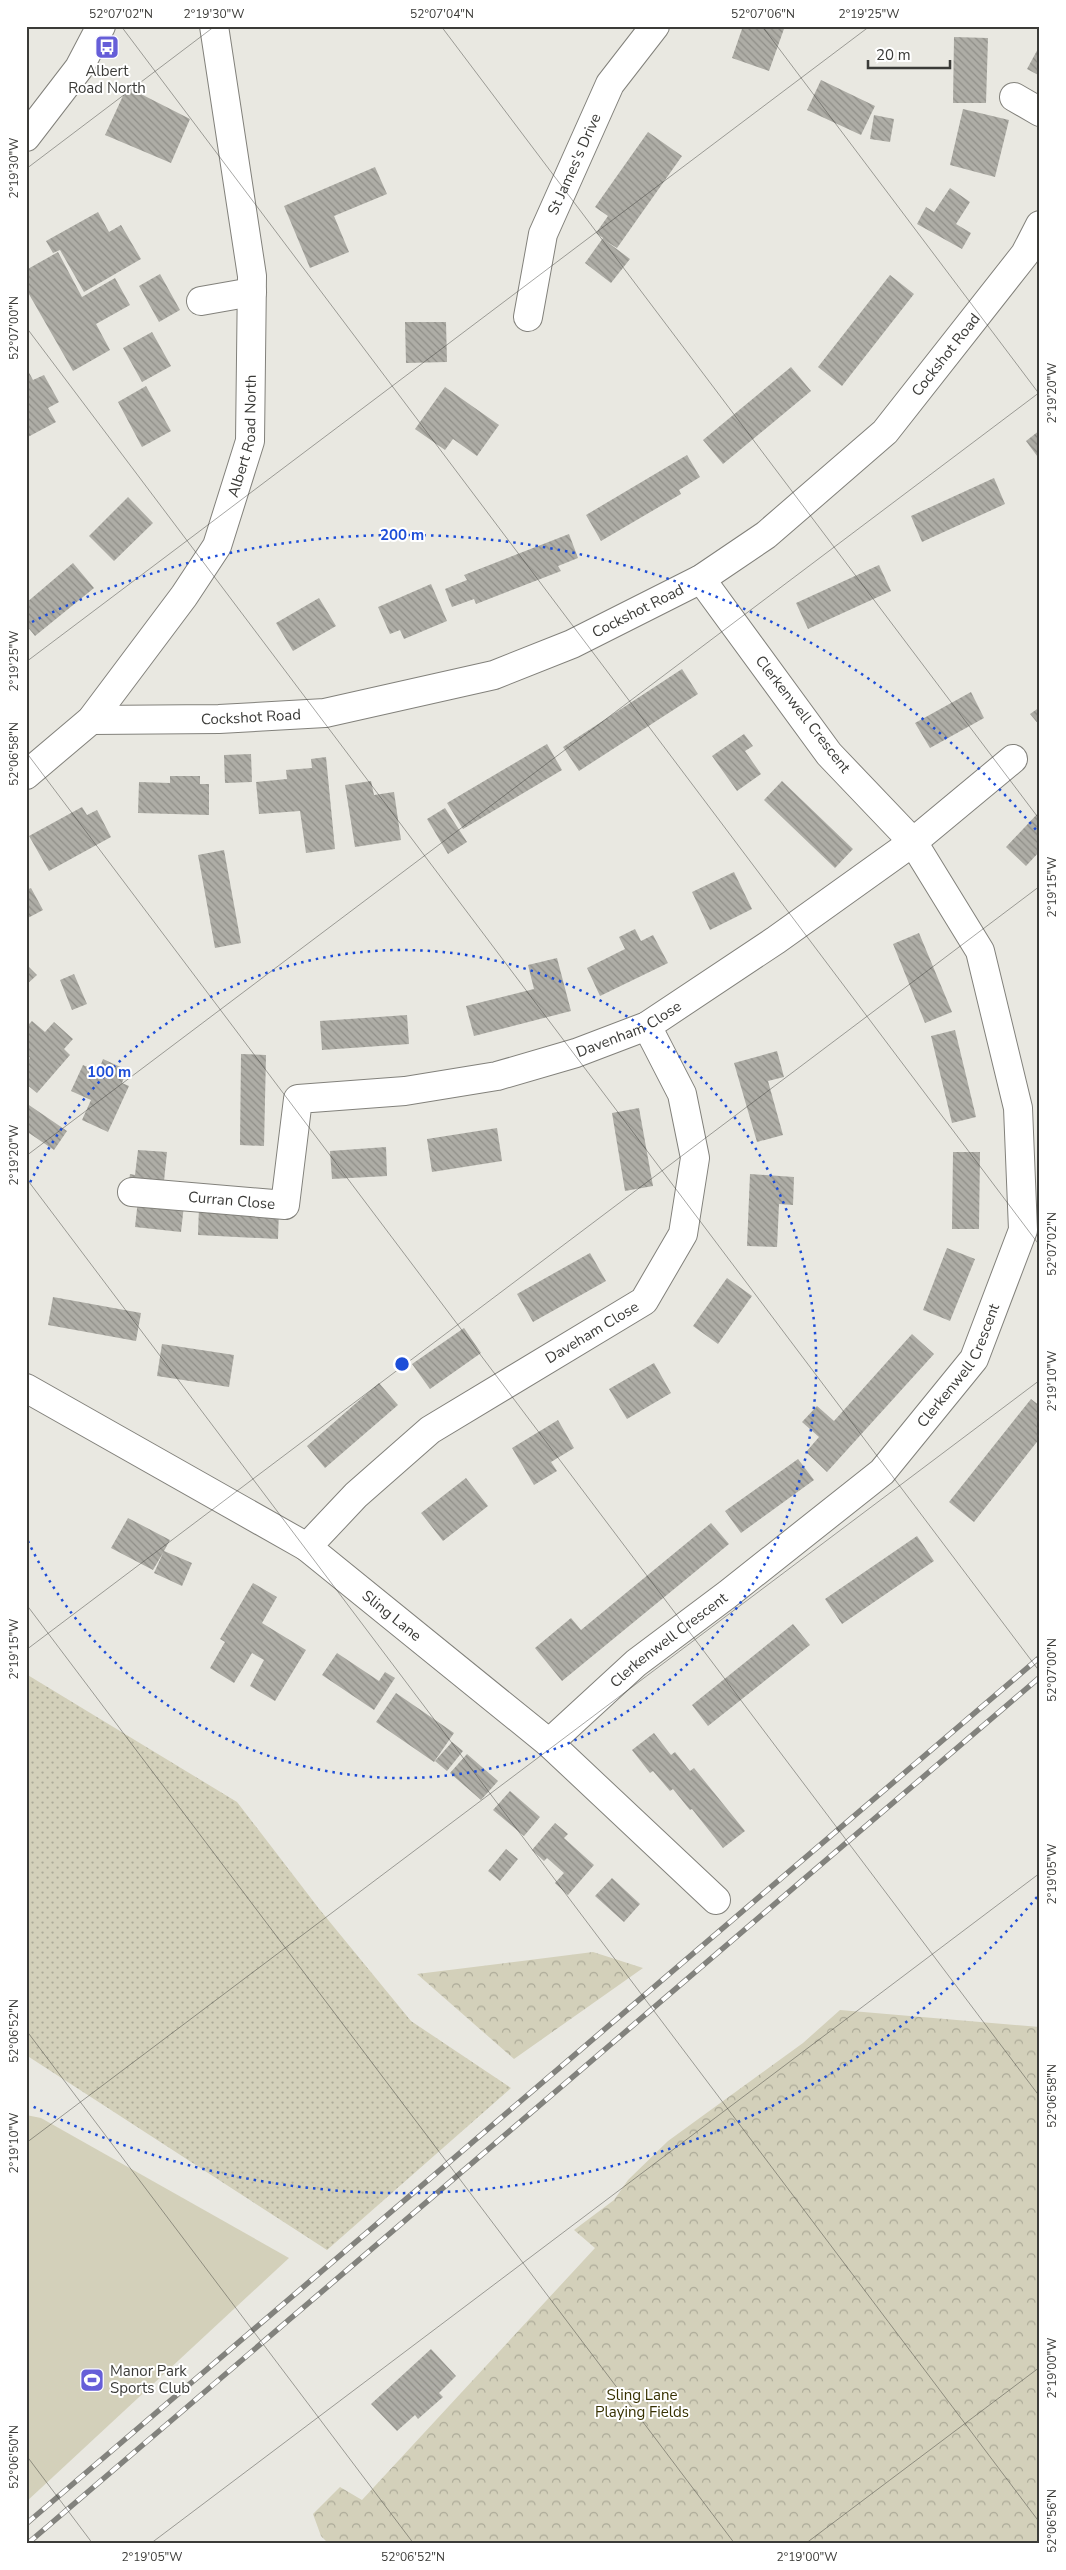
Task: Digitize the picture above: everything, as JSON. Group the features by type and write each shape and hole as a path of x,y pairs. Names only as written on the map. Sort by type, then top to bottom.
{"street":[{"path":"26,137 79,68 101,26"},
{"name":"Albert Road North","path":"26,775 91,720 184,596 217,546 250,442 251,267 214,26"},
{"name":"St James's Drive","path":"528,317 542,234 610,84 655,26"},
{"path":"1014,97 1040,112"},
{"name":"Cockshot Road","path":"91,720 219,719 325,713 494,675 572,644 701,579 766,535 885,432 1032,257 1040,225"},
{"path":"201,301 252,292"},
{"name":"Clerkenwell Crescent","path":"549,1743 636,1663 728,1594 882,1472 974,1359 1023,1230 1018,1108 980,951 913,842 830,754 701,579"},
{"path":"913,842 1013,759"},
{"name":"Davenham Close","path":"298,1099 405,1091 497,1076 576,1053 647,1026 776,940 913,842"},
{"name":"Daveham Close","path":"307,1547 356,1496 430,1430 644,1300 683,1234 695,1158 682,1094 647,1026"},
{"name":"Curran Close","path":"132,1192 285,1205 298,1099"},
{"name":"Sling Lane","path":"26,1388 307,1547 549,1743 716,1900"}],"green space":[{"path":"26,1674 237,1802 320,1910 411,2021 511,2088 327,2250 26,2055"},
{"path":"593,1952 643,1968 514,2059 417,1974"},
{"name":"Sling Lane Playing Fields","path":"840,2010 1040,2027 1040,2544 329,2544 321,2536 313,2514 340,2487 362,2500 595,2248 574,2230 614,2200 628,2180 668,2141 803,2043"},
{"name":"Manor Park Sports Club","path":"26,2115 41,2118 289,2258 26,2502"}],"building":[{"path":"743,26 785,26 769,71 732,58"},
{"path":"954,37 988,38 986,103 953,103"},
{"path":"1040,45 1040,76 1027,69"},
{"path":"821,80 875,106 861,135 807,110"},
{"path":"127,87 190,119 171,163 105,135"},
{"path":"963,109 1009,120 995,177 950,165"},
{"path":"874,115 894,119 890,142 870,139"},
{"path":"648,132 682,156 617,248 606,241 630,259 611,283 585,263 603,238 596,233 608,216 595,207"},
{"path":"375,167 387,194 334,216 349,252 310,268 284,206"},
{"path":"950,188 970,202 956,224 971,233 962,249 917,224 926,207 934,212"},
{"path":"98,212 109,232 121,225 141,259 84,292 60,250 53,253 46,241"},
{"path":"58,252 82,297 115,278 130,305 96,324 110,350 73,371 26,289 26,270"},
{"path":"160,274 180,310 159,322 139,286"},
{"path":"890,275 914,294 842,386 818,367"},
{"path":"405,322 446,322 447,362 406,363"},
{"path":"152,332 171,366 142,382 123,348"},
{"path":"26,367 33,380 44,375 59,402 48,408 56,422 26,438"},
{"path":"791,367 811,391 723,464 703,440"},
{"path":"146,386 171,431 142,447 118,402"},
{"path":"445,387 499,425 477,456 453,439 445,450 415,429"},
{"path":"1040,430 1040,460 1026,441"},
{"path":"687,455 700,477 679,490 681,494 601,541 586,515"},
{"path":"994,478 1005,504 922,542 911,516"},
{"path":"128,497 153,523 114,561 89,536"},
{"path":"569,534 578,558 558,566 561,571 476,604 474,599 452,607 445,589 467,580 464,575"},
{"path":"73,563 94,588 35,636 26,625 26,603"},
{"path":"879,565 891,591 808,629 796,603"},
{"path":"431,584 447,621 404,639 400,630 390,634 378,607"},
{"path":"319,598 336,626 293,651 276,623"},
{"path":"682,669 698,694 579,771 563,747"},
{"path":"971,692 984,718 930,748 915,723"},
{"path":"1040,707 1040,726 1030,714"},
{"path":"744,734 753,746 745,751 761,774 737,791 712,756"},
{"path":"547,744 562,770 463,829 447,803"},
{"path":"251,754 252,782 225,783 224,755"},
{"path":"326,757 335,849 306,853 300,811 259,814 256,782 287,779 286,770 312,768 311,759"},
{"path":"170,776 200,776 200,784 209,784 209,815 138,813 139,782 170,783"},
{"path":"371,781 374,795 394,792 401,840 355,847 345,785"},
{"path":"782,781 853,849 835,868 764,800"},
{"path":"82,807 87,815 97,810 111,837 49,871 29,836"},
{"path":"445,808 467,842 448,854 427,819"},
{"path":"1040,811 1040,851 1026,866 1006,847"},
{"path":"224,850 241,943 215,948 198,855"},
{"path":"734,872 752,909 710,930 692,892"},
{"path":"31,888 43,910 26,919 26,890"},
{"path":"635,929 641,941 653,935 668,963 600,996 587,968 625,949 619,937"},
{"path":"919,933 952,1012 925,1023 893,944"},
{"path":"557,958 571,1011 474,1036 466,1006 534,989 528,965"},
{"path":"26,964 37,975 26,985"},
{"path":"74,974 87,1004 72,1010 60,980"},
{"path":"407,1015 409,1044 322,1050 320,1021"},
{"path":"32,1021 45,1032 54,1022 73,1039 64,1049 70,1055 37,1093 26,1084 26,1062 30,1058 26,1054 26,1027"},
{"path":"955,1030 976,1117 952,1123 931,1036"},
{"path":"777,1051 784,1077 768,1081 783,1135 757,1142 734,1063"},
{"path":"241,1054 266,1055 264,1146 240,1145"},
{"path":"103,1059 127,1070 122,1083 129,1086 108,1132 82,1120 91,1100 71,1091 83,1065 98,1072"},
{"path":"26,1103 67,1131 54,1150 26,1131"},
{"path":"639,1108 653,1186 625,1191 612,1113"},
{"path":"497,1128 502,1161 432,1172 427,1139"},
{"path":"386,1147 387,1176 332,1179 330,1151"},
{"path":"138,1150 167,1152 164,1181 152,1180 128,1189 130,1174 135,1175"},
{"path":"953,1152 980,1152 979,1229 952,1229"},
{"path":"750,1174 794,1177 793,1205 779,1204 777,1247 747,1246"},
{"path":"138,1200 184,1205 181,1232 135,1227"},
{"path":"199,1206 231,1208 231,1214 248,1215 279,1210 278,1239 198,1235"},
{"path":"947,1248 975,1259 950,1321 923,1310"},
{"path":"590,1253 606,1281 533,1322 517,1294"},
{"path":"727,1278 752,1296 718,1344 693,1326"},
{"path":"53,1297 141,1313 136,1341 48,1325"},
{"path":"464,1328 481,1353 430,1389 412,1364"},
{"path":"912,1334 934,1354 827,1472 806,1452 819,1437 802,1422 817,1406 834,1421"},
{"path":"162,1344 234,1355 229,1387 157,1376"},
{"path":"654,1363 671,1393 627,1419 609,1389"},
{"path":"379,1383 398,1405 325,1468 307,1446"},
{"path":"1031,1399 1040,1406 1040,1438 974,1522 949,1502"},
{"path":"558,1420 574,1448 551,1462 557,1471 534,1485 512,1448"},
{"path":"798,1459 814,1480 741,1533 725,1511"},
{"path":"466,1478 488,1506 443,1541 421,1513"},
{"path":"128,1518 170,1540 164,1551 192,1563 182,1586 154,1573 163,1553 153,1570 111,1548"},
{"path":"711,1523 729,1544 562,1681 535,1648 571,1618 581,1630"},
{"path":"917,1536 934,1561 842,1624 825,1599"},
{"path":"253,1583 277,1597 262,1623 306,1650 275,1701 250,1686 264,1660 252,1653 234,1683 210,1668 225,1642 220,1639"},
{"path":"793,1624 810,1645 708,1726 692,1705"},
{"path":"337,1653 379,1681 385,1672 395,1678 374,1710 322,1675"},
{"path":"396,1693 454,1733 434,1762 376,1722"},
{"path":"654,1733 671,1755 675,1752 690,1771 694,1768 745,1831 723,1848 692,1809 690,1810 673,1789 670,1791 653,1771 650,1773 632,1750"},
{"path":"452,1742 463,1751 447,1771 435,1761"},
{"path":"467,1754 498,1781 481,1800 450,1773"},
{"path":"510,1791 540,1817 524,1836 493,1810"},
{"path":"555,1823 568,1834 564,1838 594,1865 568,1895 555,1883 564,1873 547,1858 544,1861 532,1850"},
{"path":"506,1849 518,1859 500,1881 488,1871"},
{"path":"612,1878 640,1904 624,1922 595,1896"},
{"path":"431,2349 456,2376 439,2393 443,2397 418,2419 415,2415 397,2431 371,2404"}],"railway":[{"path":"26,2524 1040,1657"},
{"path":"27,2544 1040,1677"}],"place":[{"name":"Albert Road North","path":"107,47"},
{"name":"Manor Park Sports Club","path":"92,2380"}]}
